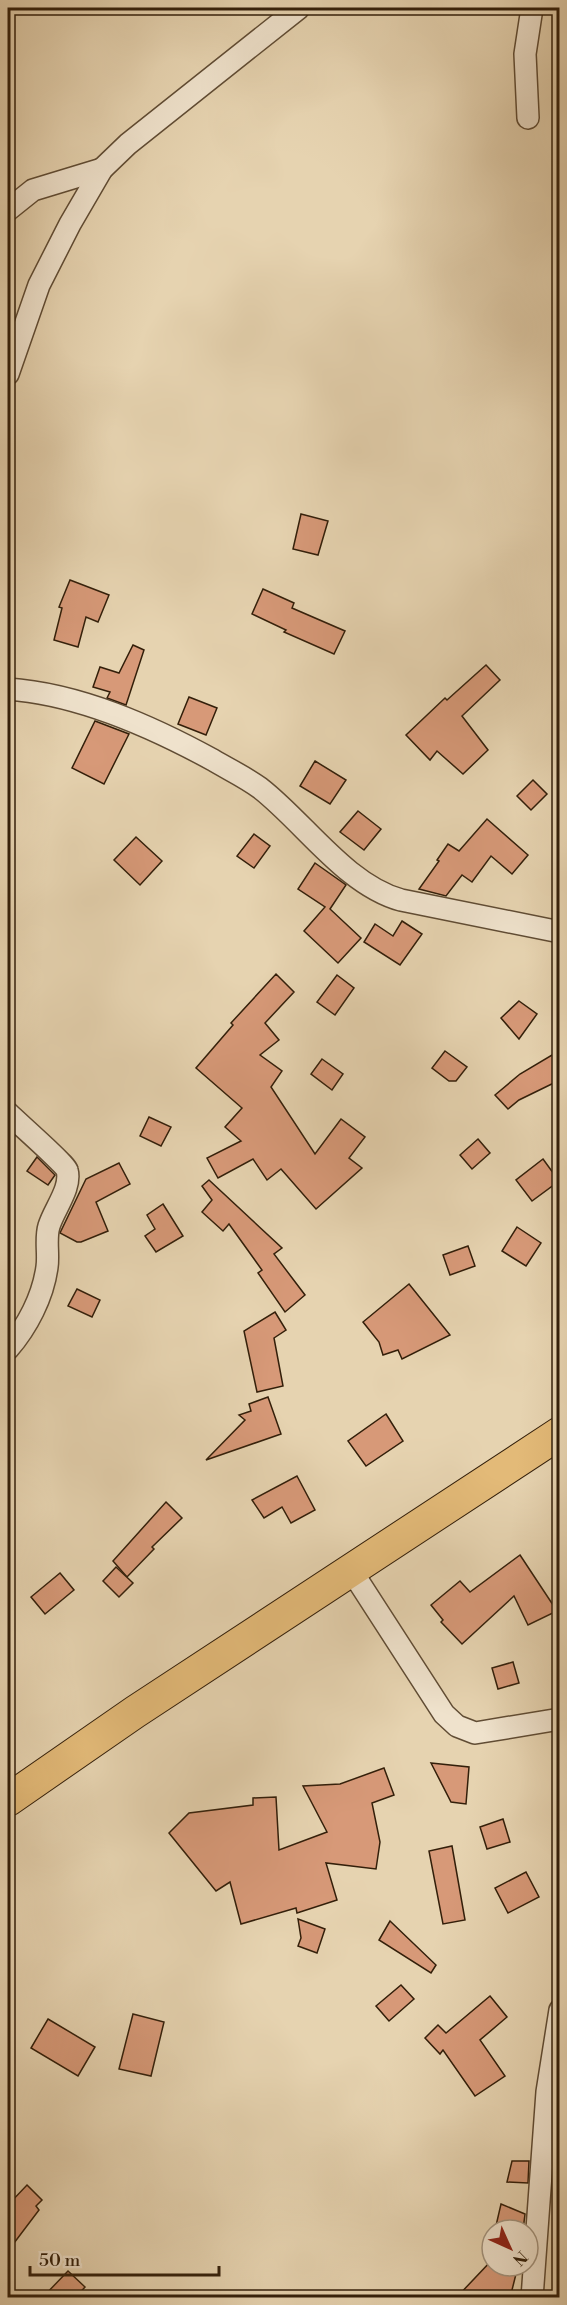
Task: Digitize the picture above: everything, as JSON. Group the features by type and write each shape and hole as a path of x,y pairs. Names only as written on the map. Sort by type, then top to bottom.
{"main road":[{"path":"8,1800 135,1712 560,1433"}],"street":[{"path":"8,374 39,285 70,224 102,169 128,144 299,8"},
{"path":"528,118 525,54 532,8"},
{"path":"8,210 33,190 102,169"},
{"path":"8,689 59,697 106,712 156,730 213,761 260,789 331,854 378,893 401,900 560,932"},
{"path":"8,1113 38,1143 63,1162 67,1169 65,1188 48,1230 48,1255 44,1280 31,1316 8,1349"},
{"path":"351,1570 444,1714 458,1726 475,1733 560,1719"},
{"path":"532,2298 548,2092 560,2010"}],"building":[{"path":"301,514 328,521 318,555 293,549"},
{"path":"70,580 109,595 98,622 86,617 78,647 54,640 62,608 59,607"},
{"path":"263,589 294,603 292,608 345,631 334,654 284,632 286,630 252,614"},
{"path":"133,645 144,650 126,705 107,698 110,692 93,687 100,667 119,673"},
{"path":"486,665 500,680 462,716 488,750 463,774 437,751 430,760 406,735 445,698 447,700"},
{"path":"189,697 217,708 206,735 178,724"},
{"path":"95,721 129,734 104,784 72,768"},
{"path":"315,761 346,780 330,804 300,786"},
{"path":"533,780 547,794 531,810 517,796"},
{"path":"358,811 381,829 364,850 340,832"},
{"path":"487,819 528,855 512,874 491,856 472,882 462,875 446,896 419,889 448,844 459,851"},
{"path":"254,834 270,846 254,868 237,856"},
{"path":"136,837 162,861 140,885 114,860"},
{"path":"315,863 346,885 330,909 361,938 338,963 304,931 325,907 298,889"},
{"path":"402,921 422,934 400,965 364,942 375,924 393,936"},
{"path":"276,974 294,992 265,1023 279,1040 260,1055 282,1071 271,1087 315,1154 341,1119 365,1137 349,1158 362,1168 316,1209 281,1169 267,1180 253,1159 218,1178 207,1158 241,1141 225,1127 242,1108 196,1068 233,1025 231,1023"},
{"path":"337,975 354,988 335,1015 317,1002"},
{"path":"519,1001 537,1014 519,1039 501,1018"},
{"path":"445,1051 467,1067 456,1081 449,1081 432,1068"},
{"path":"552,1055 560,1067 560,1080 519,1100 508,1109 495,1095 520,1074"},
{"path":"322,1059 343,1074 332,1090 311,1074"},
{"path":"149,1117 171,1127 161,1146 140,1136"},
{"path":"478,1139 490,1153 472,1169 460,1155"},
{"path":"37,1157 55,1175 48,1185 27,1171"},
{"path":"543,1159 559,1181 532,1201 516,1180"},
{"path":"119,1163 130,1184 96,1202 108,1231 81,1242 60,1233 86,1179"},
{"path":"209,1180 282,1248 274,1254 305,1295 285,1312 258,1273 262,1270 229,1224 223,1231 202,1212 212,1200 202,1186"},
{"path":"163,1204 183,1236 156,1252 145,1236 155,1229 147,1215"},
{"path":"517,1227 541,1243 526,1266 502,1251"},
{"path":"468,1246 475,1266 450,1275 443,1255"},
{"path":"409,1284 450,1335 402,1359 398,1350 383,1355 379,1342 363,1322"},
{"path":"77,1289 100,1300 92,1317 68,1306"},
{"path":"275,1312 286,1330 274,1338 283,1386 257,1392 244,1331"},
{"path":"268,1397 281,1434 206,1460 245,1420 239,1415 251,1411 249,1404"},
{"path":"386,1414 403,1441 366,1466 348,1441"},
{"path":"297,1476 315,1510 291,1523 282,1507 264,1518 252,1500"},
{"path":"166,1502 182,1518 152,1547 154,1549 127,1577 113,1561"},
{"path":"520,1555 557,1611 528,1625 514,1596 462,1644 441,1622 443,1620 431,1605 460,1581 470,1592"},
{"path":"116,1567 133,1583 119,1597 103,1581"},
{"path":"60,1573 74,1590 45,1614 31,1597"},
{"path":"513,1662 519,1683 498,1689 492,1668"},
{"path":"431,1763 469,1767 466,1804 451,1802"},
{"path":"384,1768 394,1795 372,1803 380,1842 376,1869 326,1863 337,1900 297,1913 296,1908 241,1924 230,1882 216,1891 169,1833 189,1813 253,1805 253,1798 276,1797 279,1850 327,1832 303,1786 340,1784"},
{"path":"503,1819 510,1842 487,1849 480,1827"},
{"path":"452,1846 465,1920 443,1924 429,1851"},
{"path":"526,1872 539,1897 508,1913 495,1888"},
{"path":"298,1919 325,1929 317,1953 298,1946 301,1938"},
{"path":"390,1921 436,1965 431,1973 379,1940"},
{"path":"401,1985 414,1999 389,2021 376,2006"},
{"path":"490,1996 507,2017 480,2040 505,2076 475,2096 443,2050 440,2054 425,2038 438,2025 446,2033"},
{"path":"133,2014 164,2022 151,2076 119,2069"},
{"path":"48,2019 95,2047 78,2076 31,2048"},
{"path":"512,2161 529,2161 528,2183 507,2182"},
{"path":"27,2185 42,2200 36,2206 39,2210 8,2251 8,2205"},
{"path":"501,2204 525,2214 524,2218 498,2218"},
{"path":"68,2271 85,2287 75,2298 42,2298"},
{"path":"480,2273 480,2278 515,2278 510,2298 456,2298"}]}
